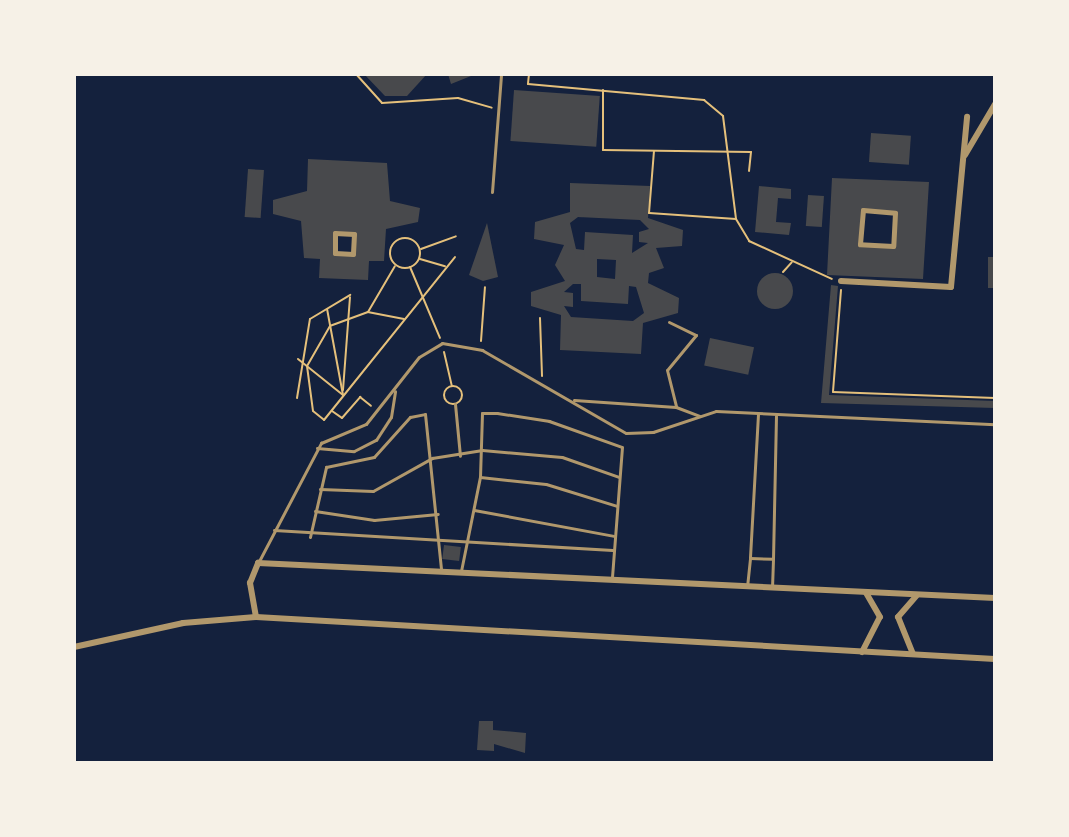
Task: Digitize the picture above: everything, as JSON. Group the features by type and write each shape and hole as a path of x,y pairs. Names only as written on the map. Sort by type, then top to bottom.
{"street":[{"path":"963,158 995,104"},
{"path":"841,284 951,287 967,117"},
{"path":"863,210 895,213 893,246 860,244 863,210"},
{"path":"335,233 354,234 353,254 335,253 335,233"},
{"path":"256,617 250,583 258,563 995,598"},
{"path":"862,652 880,617 866,593"},
{"path":"913,654 898,617 916,596"},
{"path":"74,647 183,623 256,617 995,659"}],"lane":[{"path":"492,192 501,74"},
{"path":"669,322 696,335 667,370 676,407"},
{"path":"258,563 317,448 359,429 396,387 442,343 482,350 626,433 699,416 758,414 995,424"},
{"path":"317,448 354,451 376,440 391,417 396,387"},
{"path":"572,400 676,407 699,416"},
{"path":"455,404 460,457"},
{"path":"461,571 464,543 480,477 482,413 527,416 622,447 612,579"},
{"path":"310,537 326,467 379,455 416,415 425,414 443,542 441,570"},
{"path":"747,587 758,414"},
{"path":"772,588 776,415"},
{"path":"320,489 382,489 432,458 460,457 482,450 562,457 619,477"},
{"path":"480,477 546,484 617,506"},
{"path":"474,510 614,536"},
{"path":"315,511 374,520 438,514"},
{"path":"274,530 310,537 613,551"},
{"path":"750,558 773,559"}],"path":[{"path":"356,74 382,103 458,98 498,110"},
{"path":"529,74 528,84 704,100 723,116 736,219 749,241 841,284 833,392 995,398"},
{"path":"603,89 603,150 751,152 749,171"},
{"path":"654,151 649,213 736,219"},
{"path":"420,250 456,236"},
{"path":"396,240 413,240 420,250 419,259 410,267 396,264 390,255 396,240"},
{"path":"404,319 368,312 348,316 330,326 307,366 313,411 324,420 455,257"},
{"path":"419,259 447,267"},
{"path":"783,272 792,261"},
{"path":"368,312 396,264"},
{"path":"410,267 442,343 452,386"},
{"path":"482,350 485,287"},
{"path":"297,398 298,359 310,319 350,295 343,395"},
{"path":"327,309 343,395"},
{"path":"540,318 542,383"},
{"path":"298,359 343,395"},
{"path":"452,386 462,391 455,404 444,396 452,386"},
{"path":"331,410 342,418 360,397 377,411"}],"building":[{"path":"364,74 427,74 407,96 385,96"},
{"path":"448,74 476,74 451,84"},
{"path":"514,90 600,96 596,147 510,141"},
{"path":"871,133 911,136 909,165 869,162"},
{"path":"308,159 387,163 390,201 420,208 418,222 386,229 384,261 369,261 368,280 319,278 320,259 304,258 301,221 273,214 273,200 307,191","holes":["335,233 354,234 353,254 335,253"]},
{"path":"248,169 264,170 261,218 245,217"},
{"path":"832,178 929,182 923,279 827,275","holes":["863,210 895,213 893,246 860,244"]},
{"path":"570,183 650,186 648,218 683,230 682,246 656,248 664,268 649,273 648,283 679,298 678,313 643,323 641,354 560,350 561,315 531,306 531,292 565,281 555,265 564,245 534,239 535,222 570,212","holes":["578,217 640,220 649,229 639,232 639,242 648,243 632,253 633,235 585,232 584,250 576,249 570,223","597,259 616,260 615,279 597,277","573,284 581,284 581,301 628,304 629,286 636,287 644,313 633,321 571,317 564,306 573,307 573,293 564,292"]},
{"path":"759,186 791,189 791,199 778,198 776,222 791,223 789,235 755,232"},
{"path":"808,195 824,196 822,227 806,226"},
{"path":"487,223 498,277 483,281 469,275"},
{"path":"988,257 995,257 995,288 988,288"},
{"path":"775,273 788,278 793,291 788,304 775,309 762,304 757,291 762,278"},
{"path":"831,285 838,286 829,395 995,401 995,408 821,403"},
{"path":"710,338 754,347 748,375 704,365"},
{"path":"444,545 461,547 459,561 442,559"},
{"path":"479,721 493,721 493,730 526,733 525,753 494,744 494,751 477,750"}]}
